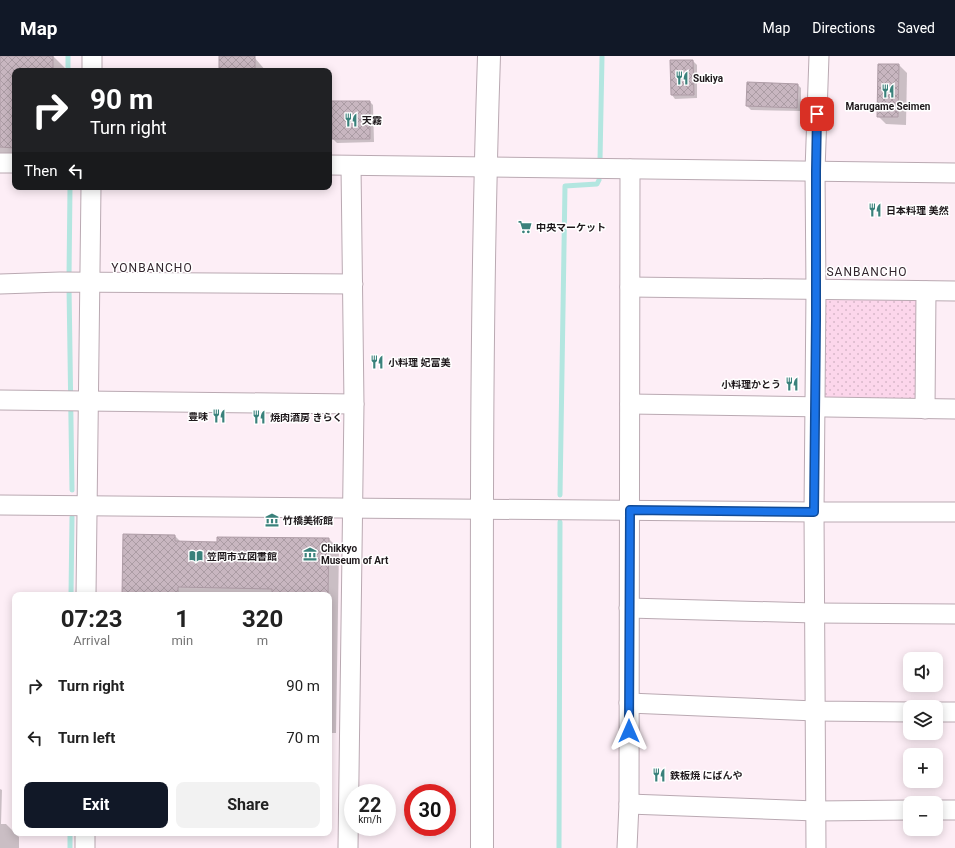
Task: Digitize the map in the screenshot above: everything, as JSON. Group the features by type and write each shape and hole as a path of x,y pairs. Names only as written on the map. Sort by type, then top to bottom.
{"street":[{"path":"92,56 92,68"},
{"path":"482,848 482,509 485,168 489,56"},
{"path":"816,848 814,512 816,407 816,171 819,56"},
{"path":"0,162 12,163"},
{"path":"332,166 955,173"},
{"path":"348,848 354,404 351,166"},
{"path":"627,848 629,804 630,169"},
{"path":"86,592 86,505 77,401 75,283 90,190"},
{"path":"0,284 353,284"},
{"path":"630,287 955,291"},
{"path":"926,291 926,409"},
{"path":"0,400 354,404"},
{"path":"630,404 955,409"},
{"path":"0,505 955,512"},
{"path":"629,608 815,613 955,614"},
{"path":"629,703 815,711 903,712"},
{"path":"943,712 955,712"},
{"path":"629,804 816,811 903,810"},
{"path":"943,810 955,810"},
{"path":"85,836 85,848"}],"shaded area":[{"path":"816,290 926,291 925,409 816,407"}],"building":[{"path":"0,56 53,56 53,68 12,68 12,148 0,147"},
{"path":"219,56 255,56 255,68 219,68"},
{"name":"Sukiya","path":"670,60 693,60 694,95 671,95"},
{"name":"Marugame Seimen","path":"878,64 899,64 898,117 877,117"},
{"path":"747,82 798,84 797,108 746,106"},
{"name":"天霧","path":"332,101 370,101 370,139 332,139"},
{"name":"笠岡市立図書館","path":"123,534 175,535 175,541 217,542 217,537 329,538 328,592 272,592 272,589 178,587 178,592 122,592"}],"waterway":[{"path":"68,56 68,68"},
{"path":"600,160 602,57"},
{"path":"560,495 565,186 597,184 599,180"},
{"path":"69,278 70,190"},
{"path":"69,286 72,490"},
{"path":"71,592 72,517"},
{"path":"559,848 560,522"},
{"path":"70,836 70,848"}],"place":[{"name":"Sukiya","path":"682,78"},
{"name":"Marugame Seimen","path":"888,91"},
{"name":"天霧","path":"351,120"},
{"name":"日本料理 美然","path":"875,210"},
{"name":"中央マーケット","path":"525,227"},
{"name":"小料理 妃富美","path":"377,362"},
{"name":"小料理かとう","path":"792,384"},
{"name":"豊味","path":"219,416"},
{"name":"焼肉酒房 きらく","path":"259,417"},
{"name":"竹橋美術館","path":"272,520"},
{"name":"Chikkyo Museum of Art","path":"310,554"},
{"name":"笠岡市立図書館","path":"196,556"},
{"name":"鉄板焼 にばんや","path":"659,775"}],"district":[{"name":"YONBANCHO","path":"152,268"},
{"name":"SANBANCHO","path":"867,272"}],"route":[{"path":"629,731 630,510 814,512 816,407 817,114"}]}
